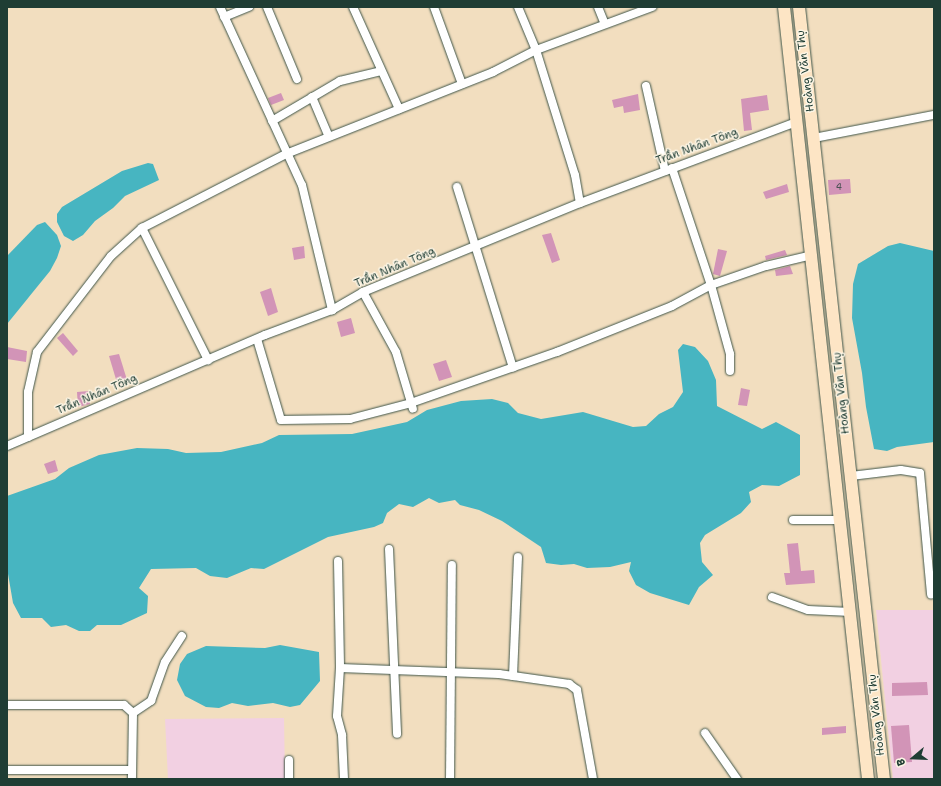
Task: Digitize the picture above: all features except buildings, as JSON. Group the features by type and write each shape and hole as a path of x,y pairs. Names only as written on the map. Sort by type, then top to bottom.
{"main road":[{"name":"Hoàng Văn Thụ","path":"784,7 868,779"},
{"name":"Hoàng Văn Thụ","path":"799,7 884,779"},
{"path":"797,118 811,112"},
{"path":"821,340 836,338"},
{"path":"859,690 874,688"}],"street":[{"path":"220,7 286,154 302,185 332,310"},
{"path":"224,18 249,7"},
{"path":"268,7 297,79"},
{"path":"353,7 399,109"},
{"path":"434,7 462,84"},
{"path":"518,7 536,50 575,175 580,202"},
{"path":"598,7 605,24"},
{"path":"28,437 28,392 38,352 110,256 142,228 286,154 462,84 536,50 652,7"},
{"path":"272,122 340,81 381,71"},
{"path":"646,86 668,169 711,285 730,354 730,371"},
{"path":"312,97 329,137"},
{"path":"814,138 934,116"},
{"name":"Trần Nhân Tông","path":"7,446 257,339 332,310 364,292 580,202 797,118"},
{"path":"457,187 513,368"},
{"path":"142,228 208,360"},
{"path":"257,339 281,420 350,419 412,406 672,306 711,285 766,266 812,255"},
{"path":"364,292 396,352 412,406"},
{"path":"851,476 900,470 920,473 931,595"},
{"path":"793,520 841,520"},
{"path":"389,549 397,734"},
{"path":"513,676 518,558"},
{"path":"338,561 340,668 337,716 342,735 344,779"},
{"path":"450,779 452,565"},
{"path":"772,597 808,610 851,612"},
{"path":"133,713 151,700 165,662 182,636"},
{"path":"340,668 513,676 569,684 577,690 593,779"},
{"path":"7,705 119,704 133,713"},
{"path":"7,770 132,775 133,713"},
{"path":"705,732 737,779"},
{"path":"289,760 289,779"}],"shaded area":[{"path":"876,610 934,610 934,779 893,779"},
{"path":"284,718 285,779 168,779 165,719"}],"water":[{"path":"148,163 153,164 159,180 125,196 113,208 95,221 83,235 73,241 64,236 57,222 57,214 62,207 122,171"},
{"path":"45,222 57,235 61,246 57,258 50,271 7,324 7,256 37,225"},
{"path":"900,243 934,251 934,442 897,447 887,451 874,449 852,318 853,284 858,264 888,246"},
{"path":"683,344 695,347 708,361 716,380 717,406 762,429 776,422 800,435 800,475 779,486 762,485 749,492 751,502 741,513 705,535 700,543 702,562 713,575 699,587 689,605 650,593 636,585 629,571 631,562 610,567 587,568 574,564 561,565 546,563 541,547 502,521 479,510 460,505 455,500 439,503 429,498 413,507 399,504 387,513 383,523 374,527 328,537 264,569 251,568 227,578 210,576 196,568 151,569 139,588 148,596 147,613 121,625 97,625 90,631 79,631 66,625 51,627 42,618 21,618 13,603 7,568 7,496 55,479 69,468 99,455 137,448 168,449 186,453 221,452 262,443 279,435 352,434 407,422 427,410 461,401 492,399 508,403 518,413 541,419 583,412 633,427 646,426 659,414 673,407 683,392 678,350"},
{"path":"280,645 319,652 320,681 300,705 290,707 273,703 248,706 232,703 219,708 206,707 185,696 177,680 180,664 187,654 206,646 265,648"}]}
